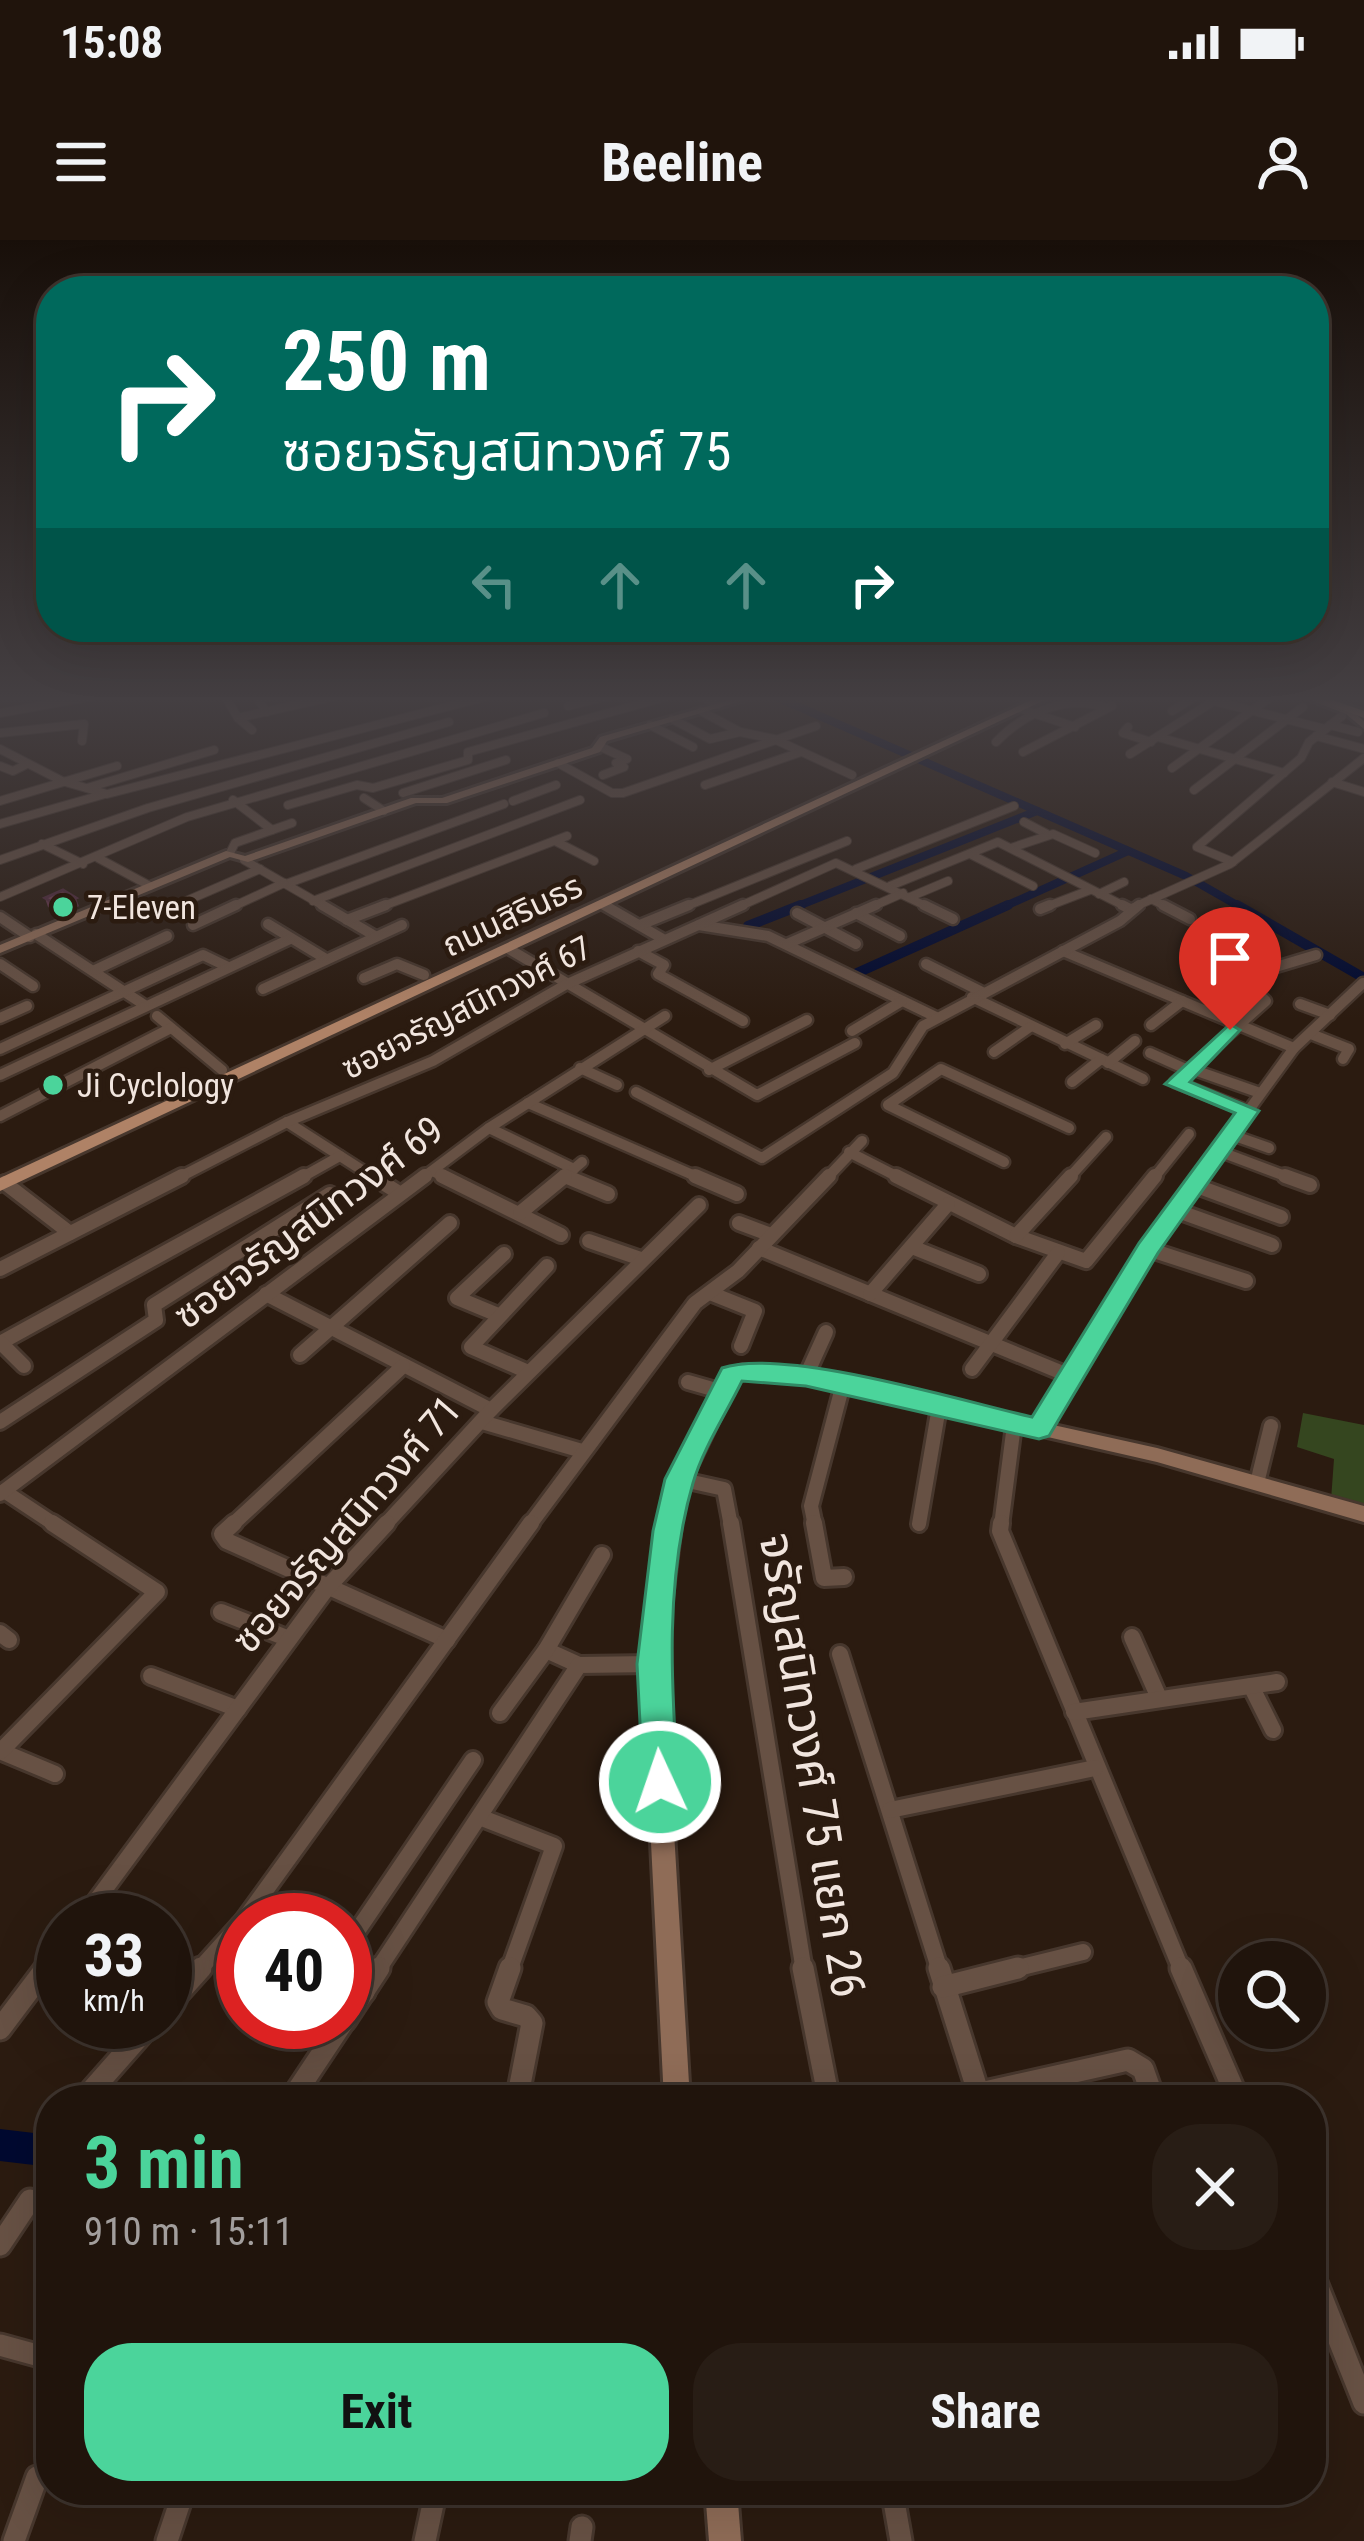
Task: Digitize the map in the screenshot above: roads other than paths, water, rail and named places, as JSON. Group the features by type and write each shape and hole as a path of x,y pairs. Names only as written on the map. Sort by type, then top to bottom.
{"main road":[{"name":"ถนนสิรินธร","path":"2,1180 604,905 797,803"},
{"name":"ถนนสิรินธร","path":"2,1180 424,975 805,803"}],"street":[{"path":"0,824 73,803"},
{"path":"0,860 168,803"},
{"path":"0,897 165,825 232,803"},
{"path":"238,803 272,830"},
{"path":"288,805 294,803"},
{"path":"372,803 384,811"},
{"path":"244,860 406,803"},
{"path":"193,925 285,884 507,803"},
{"path":"313,901 571,803"},
{"path":"1233,862 1197,847 1248,803"},
{"path":"636,1093 762,1158 893,1073 913,1038 936,1017 1120,921 1151,899 1233,862 1306,803"},
{"path":"856,869 1014,806"},
{"path":"0,815 23,808"},
{"path":"1024,823 1095,854"},
{"path":"0,949 230,853 235,843 292,824"},
{"path":"1011,848 1047,835"},
{"path":"347,920 567,836"},
{"path":"555,841 594,861"},
{"path":"640,925 689,901 847,841"},
{"path":"890,886 998,842 1130,910"},
{"path":"42,844 82,864"},
{"path":"230,853 375,936"},
{"path":"970,854 1033,886"},
{"path":"98,858 150,886"},
{"name":"ซอยจรัญสนิทวงศ์ 67","path":"0,1269 287,1122 433,1061 565,985 663,939 840,862 856,869"},
{"path":"177,904 260,869"},
{"path":"856,869 953,919"},
{"path":"788,944 948,881"},
{"path":"1040,908 1124,881"},
{"path":"1151,899 1190,919"},
{"path":"604,905 663,939"},
{"path":"797,913 856,944"},
{"path":"856,914 900,937"},
{"path":"0,917 95,970 146,1006"},
{"path":"268,924 326,959"},
{"path":"263,989 402,925"},
{"path":"699,925 756,932 788,944 936,1017"},
{"path":"0,933 15,927"},
{"path":"95,970 167,936"},
{"path":"0,1076 290,939"},
{"path":"509,949 757,1095 902,1001"},
{"path":"638,951 664,965 658,974 743,1021"},
{"path":"1063,951 1294,1048"},
{"path":"1248,1111 1177,1085 1266,1000 1248,984 1269,969 1316,955"},
{"path":"0,1049 203,956 228,967"},
{"path":"0,964 33,986"},
{"path":"364,978 397,964 424,975"},
{"path":"926,964 1030,1027 1143,1079"},
{"path":"1039,1429 1175,1210 1294,1048 1363,983"},
{"path":"1151,1025 1182,1001"},
{"path":"1300,1004 1330,1015"},
{"path":"0,1018 27,1006"},
{"path":"157,1016 222,1070"},
{"name":"ซอยจรัญสนิทวงศ์ 69","path":"2,1493 489,1128 665,1016"},
{"path":"709,1070 807,1020"},
{"path":"1065,1043 1096,1024"},
{"path":"994,1052 1030,1027"},
{"path":"0,1117 171,1028"},
{"path":"1310,1034 1349,1049 1343,1059"},
{"path":"1072,1082 1135,1041"},
{"path":"1150,1053 1260,1093"},
{"path":"580,1068 617,1085"},
{"path":"1004,1162 888,1106 942,1070 1069,1128"},
{"path":"893,1073 916,1086"},
{"path":"528,1103 736,1194"},
{"path":"287,1122 399,1193"},
{"path":"489,1128 574,1169 608,1194"},
{"path":"266,1893 582,1451 695,1303 759,1248 855,1147 948,1204 1058,1253 1088,1260 1189,1134"},
{"path":"1232,1135 1269,1148"},
{"path":"1016,1236 1106,1137"},
{"path":"1221,1151 1310,1185"},
{"path":"24,1366 0,1343 340,1156"},
{"path":"520,1214 574,1169"},
{"path":"433,1171 561,1235"},
{"path":"2,1180 70,1233"},
{"path":"1194,1185 1281,1217"},
{"path":"0,1422 156,1320 153,1306 330,1195"},
{"path":"870,1294 948,1204"},
{"name":"ซอยจรัญสนิทวงศ์ 71","path":"102,1893 328,1588 528,1372 699,1205"},
{"path":"1245,1235 1260,1209"},
{"path":"1175,1210 1272,1245"},
{"path":"739,1222 771,1235"},
{"path":"300,1355 450,1223"},
{"path":"589,1241 640,1259"},
{"path":"912,1247 979,1274"},
{"path":"759,1248 1070,1376"},
{"path":"1148,1249 1246,1281"},
{"path":"972,1369 1058,1253"},
{"path":"498,1316 457,1298 504,1254"},
{"path":"528,1372 472,1350 548,1266"},
{"path":"266,1294 486,1416 582,1451"},
{"path":"710,1294 755,1311 741,1346"},
{"path":"806,1376 826,1332"},
{"path":"403,1366 222,1534 328,1588 447,1640"},
{"path":"676,2085 653,1664 668,1531 679,1479 723,1392 739,1371 843,1384 1257,1483 1364,1514"},
{"path":"688,1382 723,1392"},
{"path":"843,1384 811,1506 824,1578 844,1577"},
{"path":"919,1524 939,1407"},
{"path":"1014,1425 1000,1531 1095,1768 1232,2085"},
{"path":"1257,1483 1271,1426"},
{"name":"จรัญสนิทวงศ์ 75 แยก 26","path":"679,1479 724,1490 750,1616 797,1932 826,2085"},
{"path":"2,1493 158,1592 1,1751 55,1774"},
{"path":"500,1713 545,1650 602,1555"},
{"path":"221,1612 289,1640"},
{"path":"1132,1637 1159,1698"},
{"path":"545,1650 579,1665 653,1664"},
{"path":"840,1654 976,2085"},
{"path":"372,1979 579,1665"},
{"path":"151,1676 238,1709"},
{"path":"1074,1712 1276,1682"},
{"path":"1251,1686 1273,1730"},
{"path":"372,1909 473,1760"},
{"path":"890,1810 1095,1768"},
{"path":"482,1817 554,1846 498,1999 500,2007 526,2016 532,2024 520,2085"},
{"path":"944,1987 1083,1952"},
{"path":"192,1979 216,1953"},
{"path":"0,2029 36,1982"},
{"path":"96,2085 128,2049"},
{"path":"301,2085 325,2049"},
{"path":"1022,2085 1128,2060 1143,2068 1149,2085"},
{"path":"0,2245 29,2200"},
{"path":"1326,2308 1364,2403"},
{"path":"0,2345 36,2355"},
{"path":"14,2541 36,2481"},
{"path":"167,2541 179,2505"},
{"path":"425,2541 433,2505"},
{"path":"722,2505 725,2541"},
{"path":"895,2505 901,2541"}],"waterway":[{"path":"1020,803 1186,876 1242,908"},
{"path":"793,908 1037,811"},
{"path":"1001,908 1128,851"},
{"path":"748,926 801,905"},
{"path":"857,973 1008,905"},
{"path":"1237,905 1364,978"},
{"path":"0,2145 36,2149"}],"place":[{"name":"7-Eleven","path":"63,907"},
{"name":"Ji Cyclology","path":"53,1085"}]}
